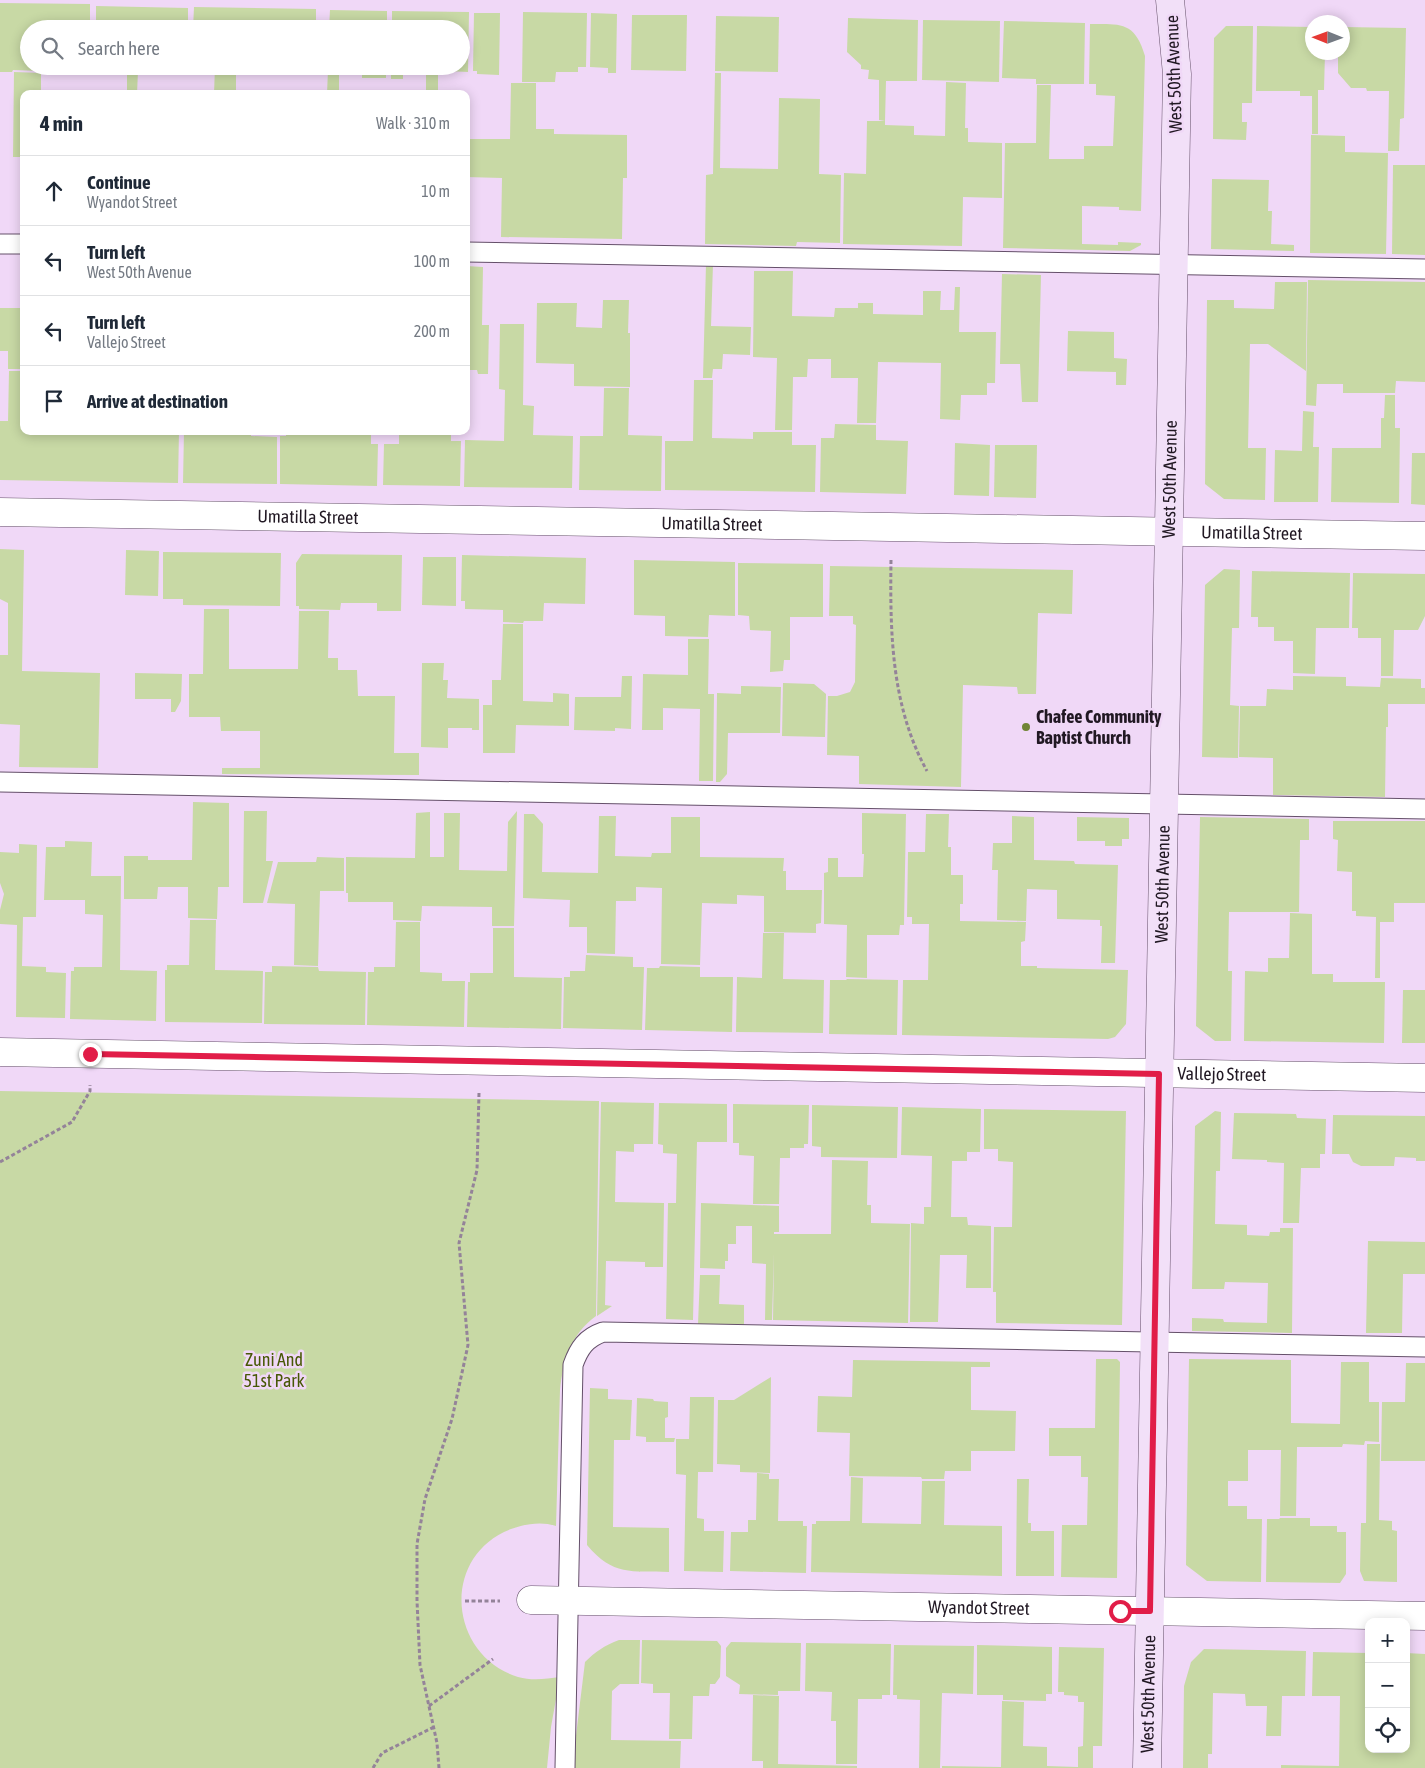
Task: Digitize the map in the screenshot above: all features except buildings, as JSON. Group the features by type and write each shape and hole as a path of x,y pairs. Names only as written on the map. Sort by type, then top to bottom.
{"street":[{"name":"West 50th Avenue","path":"1147,1768 1178,74 1170,0"},
{"name":"Umatilla Street","path":"0,512 1425,536"},
{"name":"Vallejo Street","path":"0,1052 1425,1078"},
{"name":"Wyandot Street","path":"531,1600 1425,1616"}],"lane":[{"path":"0,244 20,244"},
{"path":"470,252 1425,269"},
{"path":"0,782 1425,809"},
{"path":"565,1768 573,1365 577,1353 584,1342 595,1335 603,1332 1425,1346"}],"path":[{"path":"892,527 890,621 895,676 907,728 943,800"},
{"path":"0,1162 72,1122 90,1091"},
{"path":"439,1768 438,1743 420,1666 417,1544 425,1499 452,1419 468,1345 460,1244 477,1170 479,1097"},
{"path":"429,1706 493,1659"},
{"path":"373,1768 382,1753 434,1727"}],"green space":[{"path":"0,3 90,4 90,20 20,20 20,70 0,72"},
{"path":"96,6 188,8 188,20 96,20"},
{"path":"194,7 316,9 316,20 193,20"},
{"path":"330,10 387,11 387,20 329,20"},
{"path":"392,11 469,12 469,20 392,20"},
{"path":"523,12 587,13 586,67 578,67 578,72 556,72 555,82 522,82"},
{"path":"474,13 500,13 499,75 477,74 477,71 473,71"},
{"path":"591,13 617,14 616,73 608,73 608,68 590,67"},
{"path":"632,15 687,15 686,71 631,70"},
{"path":"716,16 779,17 778,72 715,71"},
{"path":"848,18 918,20 917,81 886,81 885,121 879,120 879,80 868,79 869,70 861,69 861,65 847,52"},
{"path":"923,20 1000,21 999,82 922,80"},
{"path":"1004,21 1085,23 1084,84 1036,84 1036,79 1002,78"},
{"path":"1090,24 1118,25 1131,30 1141,45 1145,56 1141,211 1119,210 1119,207 1082,206 1082,244 1118,245 1118,242 1141,243 1141,245 1130,251 1003,248 1005,143 1036,143 1037,85 1051,85 1049,159 1084,159 1084,146 1113,146 1115,96 1096,95 1096,84 1089,84"},
{"path":"1226,26 1253,26 1252,103 1242,103 1242,122 1247,122 1246,140 1213,139 1214,38"},
{"path":"1257,26 1305,27 1305,60 1325,60 1324,90 1318,90 1318,134 1312,134 1312,96 1300,96 1300,91 1256,91"},
{"path":"1350,27 1406,28 1404,118 1400,119 1399,151 1388,151 1389,91 1367,91 1366,88 1351,88 1338,73 1338,60 1350,60"},
{"path":"14,72 20,72 20,75 41,75 41,90 20,90 20,157 13,157"},
{"path":"715,73 721,73 720,168 778,169 779,98 820,99 819,174 841,175 840,243 797,242 796,246 705,244 706,175 713,174"},
{"path":"127,75 138,75 137,90 127,90"},
{"path":"215,75 236,75 236,90 214,90"},
{"path":"328,75 339,75 339,90 327,90"},
{"path":"362,75 386,75 386,78 362,78"},
{"path":"391,75 403,75 403,79 391,79"},
{"path":"426,75 438,75 438,90 426,90"},
{"path":"946,82 966,83 965,128 968,128 968,142 1002,143 1002,198 963,197 962,246 843,244 844,173 866,174 867,121 885,121 885,125 914,126 914,135 945,136"},
{"path":"511,83 536,83 536,129 554,129 554,134 627,135 627,178 623,178 622,239 501,237 502,178 470,177 470,139 510,139"},
{"path":"1311,135 1345,136 1345,152 1388,153 1386,254 1310,253"},
{"path":"1393,165 1425,165 1425,255 1392,254"},
{"path":"1212,179 1269,180 1268,211 1272,211 1271,244 1294,245 1294,251 1211,249"},
{"path":"706,264 713,264 711,326 751,327 750,355 723,354 722,369 713,369 712,378 703,378"},
{"path":"470,266 483,267 482,325 489,325 488,374 478,374 477,370 470,370"},
{"path":"754,271 793,271 792,316 834,317 835,308 858,308 858,303 873,303 873,314 923,315 923,291 941,291 940,310 954,310 955,287 960,287 959,332 996,332 995,383 987,383 987,395 961,395 960,420 940,419 941,363 878,362 876,423 857,423 858,378 831,378 831,359 808,359 807,377 793,377 792,430 775,430 777,358 753,357"},
{"path":"1002,274 1041,275 1038,402 1022,402 1020,364 1000,364"},
{"path":"1308,280 1425,282 1425,382 1396,381 1395,393 1343,393 1343,384 1317,384 1316,406 1306,405"},
{"path":"1275,282 1307,282 1306,371 1268,344 1250,344 1248,448 1266,448 1265,500 1224,499 1205,484 1207,300 1234,300 1234,308 1274,309"},
{"path":"603,300 629,300 630,387 574,386 574,364 536,363 537,303 577,303 576,327 602,328"},
{"path":"0,308 20,308 20,369 8,369 8,351 0,351"},
{"path":"500,324 524,324 523,405 534,406 533,435 573,436 572,488 464,487 465,440 504,441 505,390 499,389"},
{"path":"1068,331 1114,332 1114,358 1127,359 1126,385 1116,385 1116,372 1067,371"},
{"path":"9,371 20,371 20,435 179,435 178,483 0,480 0,421 8,421"},
{"path":"694,380 713,380 712,438 753,439 753,432 792,432 792,445 816,445 815,492 665,490 665,441 693,441"},
{"path":"604,388 629,388 628,435 662,436 661,491 579,490 580,436 603,436"},
{"path":"1385,395 1395,395 1395,428 1400,428 1399,503 1331,502 1332,448 1381,448 1381,418 1384,418"},
{"path":"1303,411 1314,412 1313,447 1319,447 1318,502 1274,502 1275,450 1302,451"},
{"path":"835,424 876,425 876,440 908,441 906,494 820,492 821,438 834,438"},
{"path":"184,435 277,437 277,484 183,483"},
{"path":"371,435 371,444 378,444 377,486 280,484 280,436"},
{"path":"399,435 451,435 451,441 461,441 460,486 383,485 384,444 399,444"},
{"path":"955,443 990,445 989,496 954,495"},
{"path":"995,445 1037,445 1036,498 994,497"},
{"path":"1412,453 1425,453 1425,505 1411,504"},
{"path":"0,549 24,550 22,671 100,673 98,768 19,767 20,725 0,724 0,655 8,655 8,603 0,599"},
{"path":"126,550 159,551 158,596 125,595"},
{"path":"163,552 281,553 280,606 183,605 183,599 163,599"},
{"path":"302,554 402,555 401,611 377,611 377,603 341,603 340,610 299,609 299,606 296,606 296,563"},
{"path":"462,555 586,558 585,604 544,603 543,621 524,621 523,623 503,622 503,610 465,609 465,601 461,601"},
{"path":"423,557 456,557 456,606 422,605"},
{"path":"634,560 735,562 735,616 709,615 708,637 665,636 665,616 634,615"},
{"path":"738,563 823,564 823,617 790,617 790,660 784,660 783,671 770,672 771,631 750,630 749,616 738,615"},
{"path":"830,566 1073,570 1072,614 1038,613 1036,694 1018,694 1017,687 963,685 961,787 859,784 859,756 827,755 828,696 837,696 850,692 855,682 856,625 853,624 853,616 829,616"},
{"path":"1224,569 1240,570 1239,628 1232,628 1230,705 1239,706 1238,758 1202,757 1205,585"},
{"path":"1252,571 1350,573 1349,628 1316,628 1315,674 1293,673 1293,641 1274,641 1274,627 1258,627 1258,617 1251,617"},
{"path":"1353,573 1425,574 1425,616 1418,630 1394,630 1393,676 1381,676 1381,638 1358,638 1358,628 1352,628"},
{"path":"204,609 229,609 229,669 298,669 299,611 329,611 328,658 338,658 338,670 357,670 358,696 395,696 394,753 419,753 419,775 222,774 222,768 260,768 260,731 221,731 220,717 189,717 189,674 203,674"},
{"path":"503,624 523,624 523,701 553,702 553,693 569,694 569,726 516,725 515,753 483,753 483,705 492,705 492,680 501,680"},
{"path":"688,639 709,639 708,694 714,694 713,781 699,781 700,709 663,708 663,730 642,730 643,674 688,675"},
{"path":"422,663 444,663 443,680 448,680 447,698 479,699 479,730 472,730 472,728 448,728 448,748 421,747"},
{"path":"135,673 182,674 181,701 175,712 171,712 171,699 135,699"},
{"path":"622,676 632,676 631,729 615,728 615,731 574,730 575,697 621,697"},
{"path":"1293,676 1346,677 1346,686 1380,687 1381,678 1421,679 1421,688 1425,688 1425,704 1388,704 1385,797 1273,795 1273,758 1239,757 1240,706 1266,706 1267,689 1293,690"},
{"path":"783,683 814,684 826,694 825,737 782,736"},
{"path":"741,686 781,687 780,733 728,733 727,774 720,782 716,782 717,693 741,694"},
{"path":"193,802 229,803 229,887 218,887 217,919 188,918 188,887 158,887 157,899 124,899 124,856 148,856 148,860 192,860"},
{"path":"244,811 267,811 266,861 273,861 263,903 243,903"},
{"path":"517,811 514,926 492,926 492,907 422,906 421,921 393,920 393,902 348,902 348,893 346,893 346,857 415,858 416,813 430,812 430,857 444,857 444,813 460,813 459,870 507,871 508,822"},
{"path":"862,813 906,814 904,925 900,925 899,935 867,935 867,978 846,977 847,925 824,924 824,873 828,872 828,858 838,858 838,877 863,877"},
{"path":"524,814 534,814 543,824 542,872 598,873 599,816 616,816 615,856 651,857 652,853 671,853 671,817 700,817 700,857 784,858 783,871 786,871 786,890 822,890 821,923 816,924 816,933 764,932 764,896 737,895 737,904 702,903 700,965 661,964 662,888 636,887 636,901 616,901 615,954 587,953 587,927 569,927 570,900 523,898"},
{"path":"926,814 949,814 948,847 951,847 951,875 963,875 963,904 960,904 960,921 1026,922 1025,941 1021,942 1021,966 1128,970 1126,1024 1115,1037 1108,1039 902,1035 903,980 928,980 929,924 912,924 912,917 907,917 908,852 925,852"},
{"path":"1012,816 1034,817 1034,860 1074,861 1075,864 1118,865 1115,963 1101,963 1102,926 1100,926 1100,920 1057,919 1057,890 1027,889 1026,921 997,920 998,870 992,870 993,843 1012,843"},
{"path":"1077,817 1129,818 1129,839 1122,839 1122,846 1105,846 1105,841 1077,841"},
{"path":"1200,817 1309,819 1309,840 1300,840 1299,912 1229,912 1228,971 1232,971 1231,1041 1215,1041 1196,1026"},
{"path":"1333,821 1425,821 1425,903 1394,903 1394,922 1380,922 1380,978 1375,978 1376,917 1356,916 1356,911 1352,911 1352,872 1337,871 1338,840 1333,839"},
{"path":"65,841 92,842 91,876 121,876 120,970 157,971 156,1021 70,1019 71,971 74,971 74,967 102,967 103,915 85,914 85,900 44,900 46,847 65,847"},
{"path":"19,844 37,845 36,917 23,917 22,966 46,967 46,972 66,973 65,1018 16,1017 17,925 0,924 0,910 4,894 0,883 0,852 19,853"},
{"path":"317,857 344,858 344,891 320,891 318,966 294,965 295,904 267,903 278,862 316,862"},
{"path":"1290,913 1312,914 1312,974 1333,974 1333,982 1385,982 1384,1043 1244,1041 1245,971 1268,972 1268,958 1289,958"},
{"path":"190,920 216,920 215,970 263,971 262,1023 165,1022 165,970 167,970 167,965 189,965"},
{"path":"396,922 420,922 420,972 442,973 442,981 465,981 464,1027 367,1025 368,972 374,972 374,967 395,967"},
{"path":"493,928 514,928 514,977 562,978 561,1029 467,1027 470,973 493,973"},
{"path":"763,933 784,933 783,979 824,980 823,1033 736,1032 737,977 762,978"},
{"path":"586,955 633,957 633,967 644,967 642,1030 563,1028 564,977 570,977 570,971 585,971"},
{"path":"272,966 318,967 319,971 366,972 365,1025 264,1024 265,972 272,972"},
{"path":"660,966 700,967 700,977 733,977 732,1032 645,1030 647,968 659,968"},
{"path":"830,980 898,980 897,1035 829,1034"},
{"path":"1403,990 1425,990 1425,1043 1402,1043"},
{"name":"Zuni And 51st Park","path":"0,1091 599,1101 596,1316 587,1323 574,1340 563,1369 560,1390 556,1526 539,1523 522,1526 511,1529 488,1542 472,1560 464,1582 462,1605 466,1628 477,1648 495,1665 518,1677 528,1679 560,1677 551,1727 547,1768 0,1768"},
{"path":"601,1102 654,1103 653,1144 634,1144 634,1152 616,1151 615,1202 664,1203 663,1267 645,1267 645,1262 606,1261 605,1305 612,1306 597,1316"},
{"path":"659,1103 727,1104 727,1142 697,1142 693,1320 666,1319 668,1203 676,1203 677,1154 663,1153 663,1145 658,1144"},
{"path":"733,1104 809,1105 808,1144 804,1144 804,1148 790,1148 790,1158 780,1158 779,1204 753,1204 754,1156 739,1155 739,1143 733,1143"},
{"path":"812,1105 898,1107 897,1158 821,1157 821,1147 812,1146"},
{"path":"902,1107 981,1109 980,1152 967,1152 967,1161 952,1161 951,1217 967,1217 968,1225 991,1226 991,1288 966,1288 967,1255 940,1255 938,1322 910,1322 911,1223 924,1224 924,1207 931,1207 932,1156 901,1155"},
{"path":"984,1109 1126,1111 1122,1325 996,1323 996,1292 993,1292 994,1227 1012,1227 1013,1162 998,1161 998,1149 984,1149"},
{"path":"1215,1111 1221,1112 1220,1171 1216,1171 1215,1224 1247,1225 1247,1235 1269,1236 1270,1232 1280,1232 1280,1228 1293,1228 1292,1333 1192,1331 1192,1318 1223,1319 1224,1322 1267,1323 1268,1283 1225,1282 1224,1289 1192,1289 1195,1126"},
{"path":"1234,1113 1296,1114 1297,1118 1326,1119 1325,1154 1320,1154 1320,1168 1301,1168 1299,1223 1283,1223 1284,1163 1267,1162 1267,1160 1232,1159"},
{"path":"1333,1115 1425,1116 1425,1161 1416,1161 1416,1158 1395,1157 1394,1166 1361,1166 1353,1162 1349,1154 1332,1154"},
{"path":"832,1160 868,1161 867,1205 871,1205 871,1223 910,1224 908,1323 773,1320 774,1253 772,1320 765,1320 766,1264 752,1263 752,1226 736,1226 736,1244 728,1244 728,1261 725,1261 725,1269 700,1268 701,1203 779,1206 779,1232 774,1232 774,1234 831,1234"},
{"path":"1368,1241 1425,1242 1425,1274 1403,1274 1402,1333 1366,1333"},
{"path":"700,1275 720,1275 719,1304 744,1305 744,1325 698,1324"},
{"path":"1096,1359 1117,1359 1120,1362 1117,1578 1061,1577 1062,1525 1087,1525 1088,1477 1081,1477 1081,1456 1049,1456 1049,1428 1095,1428"},
{"path":"1189,1359 1291,1360 1291,1423 1340,1424 1341,1362 1369,1362 1369,1402 1379,1402 1379,1442 1365,1441 1364,1445 1343,1444 1342,1447 1297,1447 1296,1516 1280,1516 1281,1450 1248,1450 1248,1481 1228,1481 1228,1506 1247,1506 1247,1519 1262,1519 1261,1582 1207,1581 1186,1565"},
{"path":"853,1360 990,1362 990,1367 971,1367 971,1410 1016,1411 1015,1451 971,1451 971,1471 945,1471 944,1479 849,1476 850,1433 817,1432 818,1396 852,1397"},
{"path":"1406,1363 1425,1363 1425,1461 1381,1461 1382,1402 1405,1402"},
{"path":"771,1377 770,1473 740,1472 740,1465 717,1464 718,1400 734,1400"},
{"path":"590,1388 608,1389 608,1399 632,1400 630,1440 614,1440 613,1527 669,1528 669,1572 633,1571 614,1567 596,1555 587,1545"},
{"path":"690,1397 714,1397 713,1472 698,1472 697,1518 704,1519 704,1531 724,1531 723,1572 684,1571 686,1475 676,1474 676,1439 689,1439"},
{"path":"637,1398 668,1402 668,1417 665,1418 665,1438 675,1438 674,1442 646,1442 646,1437 636,1436"},
{"path":"1367,1444 1380,1444 1379,1520 1392,1521 1392,1530 1397,1531 1397,1582 1364,1581 1360,1571 1361,1523 1366,1523"},
{"path":"757,1473 769,1474 769,1479 779,1479 778,1521 803,1521 803,1526 807,1526 806,1573 730,1571 731,1532 748,1532 748,1520 756,1520"},
{"path":"851,1477 863,1478 862,1523 921,1524 922,1481 945,1481 944,1525 1002,1526 1002,1576 811,1572 812,1524 816,1524 816,1521 850,1521"},
{"path":"1017,1479 1029,1479 1028,1523 1031,1523 1031,1531 1054,1531 1054,1576 1016,1576"},
{"path":"1310,1518 1310,1526 1337,1526 1337,1532 1346,1532 1346,1574 1340,1583 1266,1582 1267,1519"},
{"path":"619,1640 640,1640 639,1684 620,1684 612,1691 611,1740 681,1741 680,1768 572,1768 585,1662 600,1649"},
{"path":"642,1640 717,1641 721,1646 720,1677 715,1684 710,1684 709,1696 693,1696 692,1739 669,1739 670,1693 653,1693 653,1684 641,1683"},
{"path":"731,1642 801,1643 800,1691 778,1691 778,1695 739,1694 740,1685 726,1676 726,1648"},
{"path":"806,1643 891,1644 890,1695 882,1695 882,1699 858,1699 857,1764 836,1764 836,1721 831,1721 832,1692 805,1691"},
{"path":"894,1645 974,1646 973,1694 942,1693 940,1768 919,1768 920,1700 897,1699 897,1695 893,1695"},
{"path":"977,1645 1052,1647 1052,1694 1046,1694 1046,1701 1003,1700 1003,1695 977,1695"},
{"path":"1059,1647 1104,1648 1102,1746 1093,1746 1093,1768 942,1768 942,1766 1001,1767 1002,1701 1024,1702 1023,1746 1047,1747 1047,1766 1078,1767 1078,1747 1083,1746 1084,1702 1078,1702 1078,1696 1064,1695 1064,1692 1058,1692"},
{"path":"1204,1649 1306,1651 1305,1696 1282,1696 1281,1736 1266,1736 1267,1706 1246,1706 1245,1694 1213,1693 1212,1754 1208,1754 1208,1768 1183,1768 1184,1686 1191,1662"},
{"path":"1313,1652 1365,1653 1365,1753 1410,1753 1410,1653 1425,1654 1425,1768 1281,1768 1281,1765 1339,1766 1340,1696 1312,1696"},
{"path":"753,1695 779,1696 778,1764 857,1766 857,1768 763,1768 763,1761 752,1761"}],"place":[{"name":"Chafee Community Baptist Church","path":"1026,727"}],"route":[{"path":"90,1054 1159,1074 1150,1611 1120,1611"}]}
